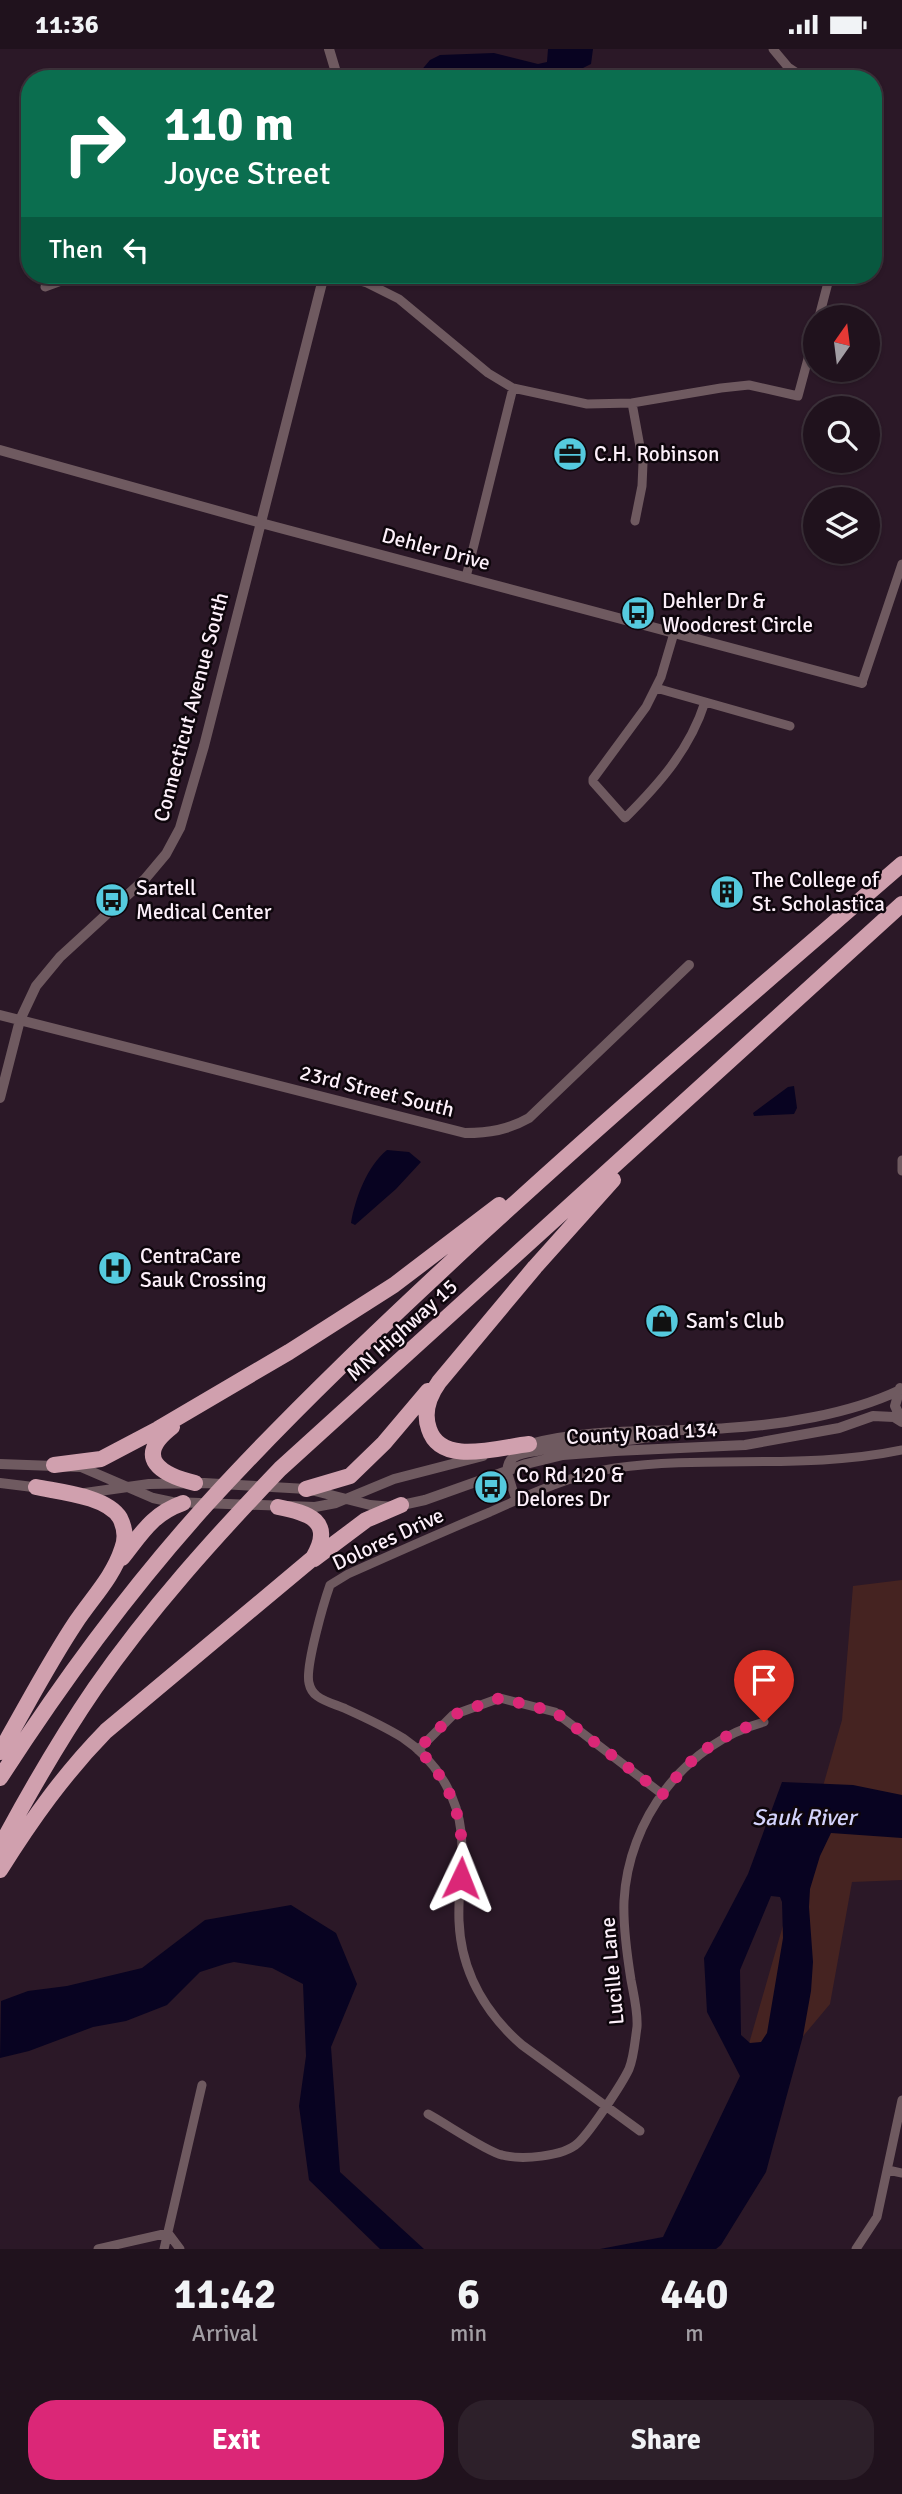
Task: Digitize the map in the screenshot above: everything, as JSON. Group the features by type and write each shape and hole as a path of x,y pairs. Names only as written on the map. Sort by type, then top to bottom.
{"highway":[{"name":"MN Highway 15","path":"0,1778 96,1638 207,1503 362,1344 600,1125 902,865"},
{"name":"MN Highway 15","path":"0,1847 32,1788 96,1687 163,1598 219,1532 280,1469 902,904"},
{"path":"529,1444 467,1453 440,1446 430,1433 426,1411 432,1392 572,1224 687,1100"},
{"path":"54,1465 101,1459 195,1408 289,1352 394,1285 600,1125"},
{"path":"306,1489 339,1481 358,1469 466,1350"},
{"path":"195,1408 163,1434 156,1445 154,1457 157,1466 169,1476 200,1483"},
{"path":"36,1487 88,1499 115,1511 123,1526 125,1538 121,1554 109,1576"},
{"path":"0,1752 76,1623 109,1576 153,1519 161,1512 186,1503"},
{"path":"0,1870 38,1809 76,1762 106,1731 306,1565 366,1520 401,1506"},
{"path":"272,1507 307,1514 320,1528 321,1540 306,1565"}],"street":[{"path":"329,49 335,70"},
{"path":"773,49 792,70"},
{"path":"45,287 53,284"},
{"name":"Connecticut Avenue South","path":"0,1098 20,1020 36,986 54,965 145,879 166,854 180,828 322,284"},
{"path":"369,284 399,299 488,373 513,387 587,404 632,403 750,385 798,396 803,378"},
{"path":"822,305 828,284"},
{"path":"466,577 513,387"},
{"path":"632,403 643,463 642,486 635,521"},
{"name":"Dehler Drive","path":"0,450 261,523 862,683"},
{"path":"862,683 902,564"},
{"path":"674,633 656,688 632,728 598,769 593,779 625,818 678,758 698,724 705,702"},
{"path":"656,688 790,726"},
{"name":"23rd Street South","path":"0,1015 465,1133 481,1133 513,1127 529,1118 689,965"},
{"path":"902,1160 902,1171"},
{"path":"901,1387 895,1406 902,1421"},
{"name":"County Road 134","path":"0,1464 54,1465 92,1471 162,1500 272,1507 327,1506 394,1479 529,1444 594,1433 765,1424 852,1409 901,1387"},
{"name":"County Road 134","path":"0,1483 84,1493 155,1483 286,1487 306,1489 382,1507 401,1506 543,1459 589,1452 745,1445 839,1428 873,1416 894,1417 902,1421"},
{"path":"516,1500 507,1471 508,1463 514,1457 548,1448 632,1440 698,1429"},
{"name":"Dolores Drive","path":"640,2131 522,2045 507,2032 482,2001 472,1980 461,1942 459,1920 463,1856 459,1819 447,1786 418,1749 388,1729 318,1698 313,1693 308,1678 309,1669 330,1585 348,1574 516,1500 562,1482 612,1469 639,1465 856,1457 902,1450"},
{"path":"418,1749 453,1715 500,1698 555,1712 663,1794"},
{"name":"Lucille Lane","path":"428,2113 500,2155 537,2159 577,2145 629,2068 637,2024 628,1964 624,1902 629,1867 639,1834 681,1770 702,1751 742,1728 764,1722"},
{"path":"164,2249 202,2085"},
{"path":"856,2249 877,2217 902,2100"},
{"path":"888,2170 902,2173"},
{"path":"98,2249 168,2233"},
{"path":"168,2233 180,2249"}],"shaded area":[{"path":"902,1580 902,1880 852,1882 830,2004 799,2041 740,2075 842,1720 853,1586"}],"water":[{"path":"548,49 593,49 591,64 582,70 422,70 430,60 440,55 494,53 538,64 547,62"},
{"path":"794,1086 797,1108 794,1114 754,1116 753,1113 788,1087"},
{"path":"387,1150 409,1152 421,1162 396,1189 355,1225 351,1223 363,1183 374,1164"},
{"name":"Sauk River","path":"782,1782 853,1785 902,1795 902,1838 831,1833 820,1856 810,1889 813,1962 803,2036 766,2172 721,2245 716,2249 600,2249 663,2237 740,2076 707,2012 704,1958 748,1874","holes":["771,1896 780,1897 783,1938 767,2033 761,2042 750,2043 741,2035 740,1970"]},
{"path":"291,1905 336,1933 357,1984 331,2047 340,2172 424,2249 380,2249 309,2180 299,2106 306,2056 303,1984 272,1968 234,1962 200,1972 167,2005 126,2021 93,2027 29,2051 0,2058 1,2001 28,1991 67,1986 142,1968 205,1920"}],"place":[{"name":"C.H. Robinson","path":"570,454"},
{"name":"Dehler Dr & Woodcrest Circle","path":"638,613"},
{"name":"The College of St. Scholastica","path":"727,892"},
{"name":"Sartell Medical Center","path":"112,900"},
{"name":"CentraCare Sauk Crossing","path":"115,1268"},
{"name":"Sam's Club","path":"662,1321"},
{"name":"Co Rd 120 & Delores Dr","path":"491,1487"}],"route":[{"path":"461,1878 463,1856 459,1819 447,1786 418,1749 453,1715 500,1698 555,1712 663,1794 681,1770 702,1751 742,1728 764,1722"}]}
